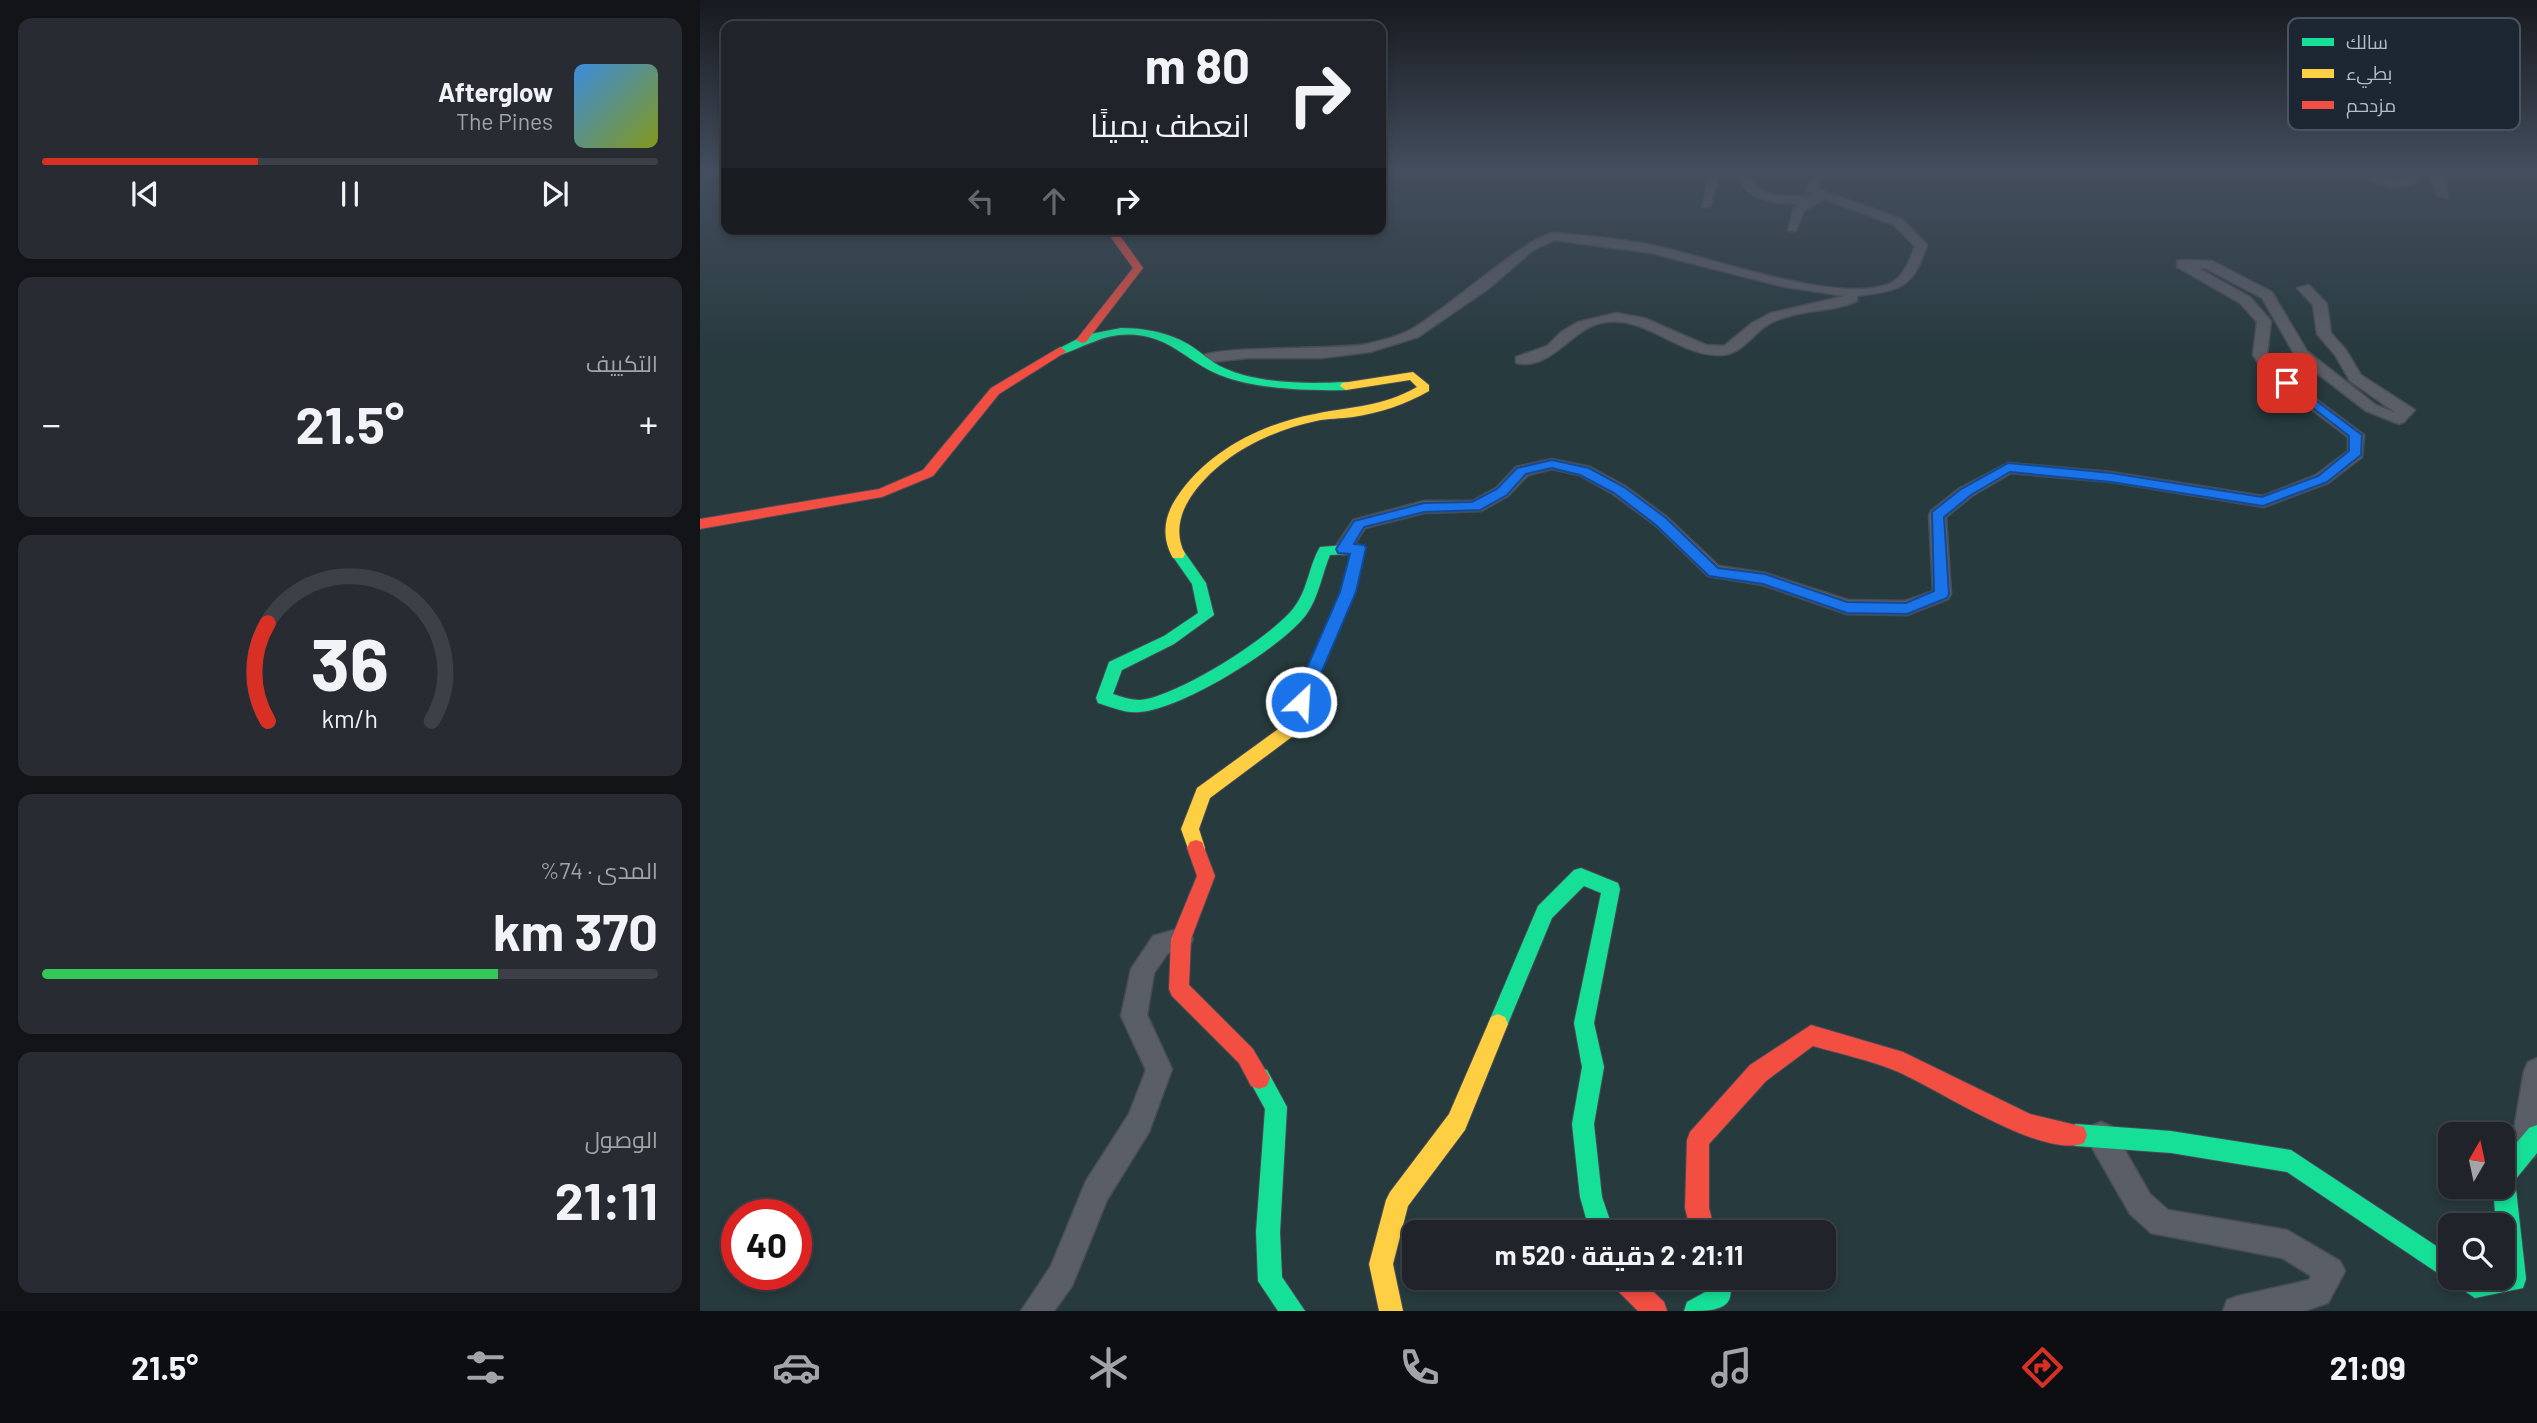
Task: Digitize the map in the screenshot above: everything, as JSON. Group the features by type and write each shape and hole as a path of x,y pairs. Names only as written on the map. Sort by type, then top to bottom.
{"street":[{"path":"1202,359 1248,354 1322,354 1370,348 1413,334 1483,286 1528,248 1552,236 1651,249 1785,283 1850,293 1894,287 1914,268 1921,245 1909,233"},
{"path":"1081,342 1138,268 1114,235"},
{"path":"1343,549 1359,524 1424,507 1475,506 1502,492 1522,471 1552,464 1584,471 1619,490 1661,521 1714,572 1765,579 1847,607 1907,608 1942,594 1937,515 1966,492 2008,468 2111,477 2263,502 2322,479 2356,453 2356,435 2272,373 2260,355 2264,321 2245,300 2182,264 2207,264 2267,295 2301,354 2371,408 2399,419 2407,410 2355,378 2341,353 2324,334 2320,304 2304,288"},
{"path":"1521,360 1555,348 1567,335 1589,322 1614,317 1640,318 1681,341 1705,350 1728,352 1743,344 1749,330 1767,319 1849,300 1862,291"},
{"path":"700,524 882,493 928,473 970,418 995,391 1105,331 1147,332 1180,344 1223,372 1281,382 1343,387 1413,376 1425,388 1399,402 1356,413 1312,418 1256,438 1217,458 1191,483 1172,517 1174,548 1199,583 1206,615 1169,640 1115,666 1104,698 1142,706 1193,685 1250,655 1301,611 1314,568 1325,550 1359,548 1348,592 1287,731 1203,793 1190,828 1206,876 1181,939 1179,989 1246,1056 1276,1107 1268,1232 1270,1281 1293,1311"},
{"path":"1391,1311 1381,1264 1398,1200 1457,1122 1545,912 1581,876 1611,889 1584,1023 1593,1067 1583,1124 1591,1196 1598,1220"},
{"path":"1036,1311 1062,1276 1096,1191 1139,1122 1159,1069 1134,1016 1143,969 1161,944 1181,939"},
{"path":"1700,1220 1697,1208 1698,1140 1758,1073 1811,1035 1903,1063 1985,1107 2054,1133 2171,1142 2291,1161 2438,1261"},
{"path":"2507,1213 2503,1177 2531,1144 2537,1071"},
{"path":"2101,1136 2140,1204 2161,1223 2287,1244 2330,1271 2318,1293 2238,1311"},
{"path":"1635,1290 1655,1311"},
{"path":"1696,1311 1721,1297 1719,1290"}],"green space":[{"path":"700,233 2537,233 2537,1311 700,1311"}],"traffic: fast":[{"path":"1060,351 1089,337 1137,331 1168,339 1213,367 1235,376 1284,384 1346,386"},
{"path":"1178,554 1199,583 1206,615 1169,640 1115,666 1104,698 1136,706 1157,702 1202,682 1251,652 1290,622 1301,610 1325,550 1358,549 1352,575"},
{"path":"1498,1024 1545,912 1581,876 1611,889 1584,1023 1593,1067 1583,1124 1591,1197 1598,1220"},
{"path":"1259,1078 1276,1107 1268,1232 1270,1281 1293,1311"},
{"path":"2076,1135 2171,1142 2291,1161 2438,1261"},
{"path":"2507,1213 2503,1177 2537,1136"},
{"path":"1696,1311 1721,1297 1719,1290"}],"traffic: slow":[{"path":"1178,554 1172,535 1177,509 1191,486 1219,459 1254,438 1292,423 1373,409 1400,401 1425,388 1413,376 1346,386"},
{"path":"1196,848 1190,829 1203,793 1287,731 1348,592 1352,575"},
{"path":"1391,1311 1381,1264 1398,1200 1457,1122 1498,1024"}],"traffic: jam":[{"path":"1082,340 1138,268 1114,235"},
{"path":"700,524 882,493 928,473 995,391 1060,351"},
{"path":"1196,848 1206,876 1181,939 1179,989 1246,1056 1259,1078"},
{"path":"1700,1220 1697,1208 1698,1140 1758,1073 1811,1035 1903,1063 2008,1117 2030,1125 2076,1135"},
{"path":"1635,1290 1655,1311"}],"route":[{"path":"1301,702 1348,592 1359,548 1343,549 1359,524 1424,507 1475,506 1502,492 1522,471 1552,464 1584,471 1619,490 1661,521 1714,572 1765,579 1847,607 1907,608 1942,594 1937,557 1937,515 1966,492 2008,468 2111,477 2263,502 2322,479 2356,453 2356,435 2287,383"}]}
